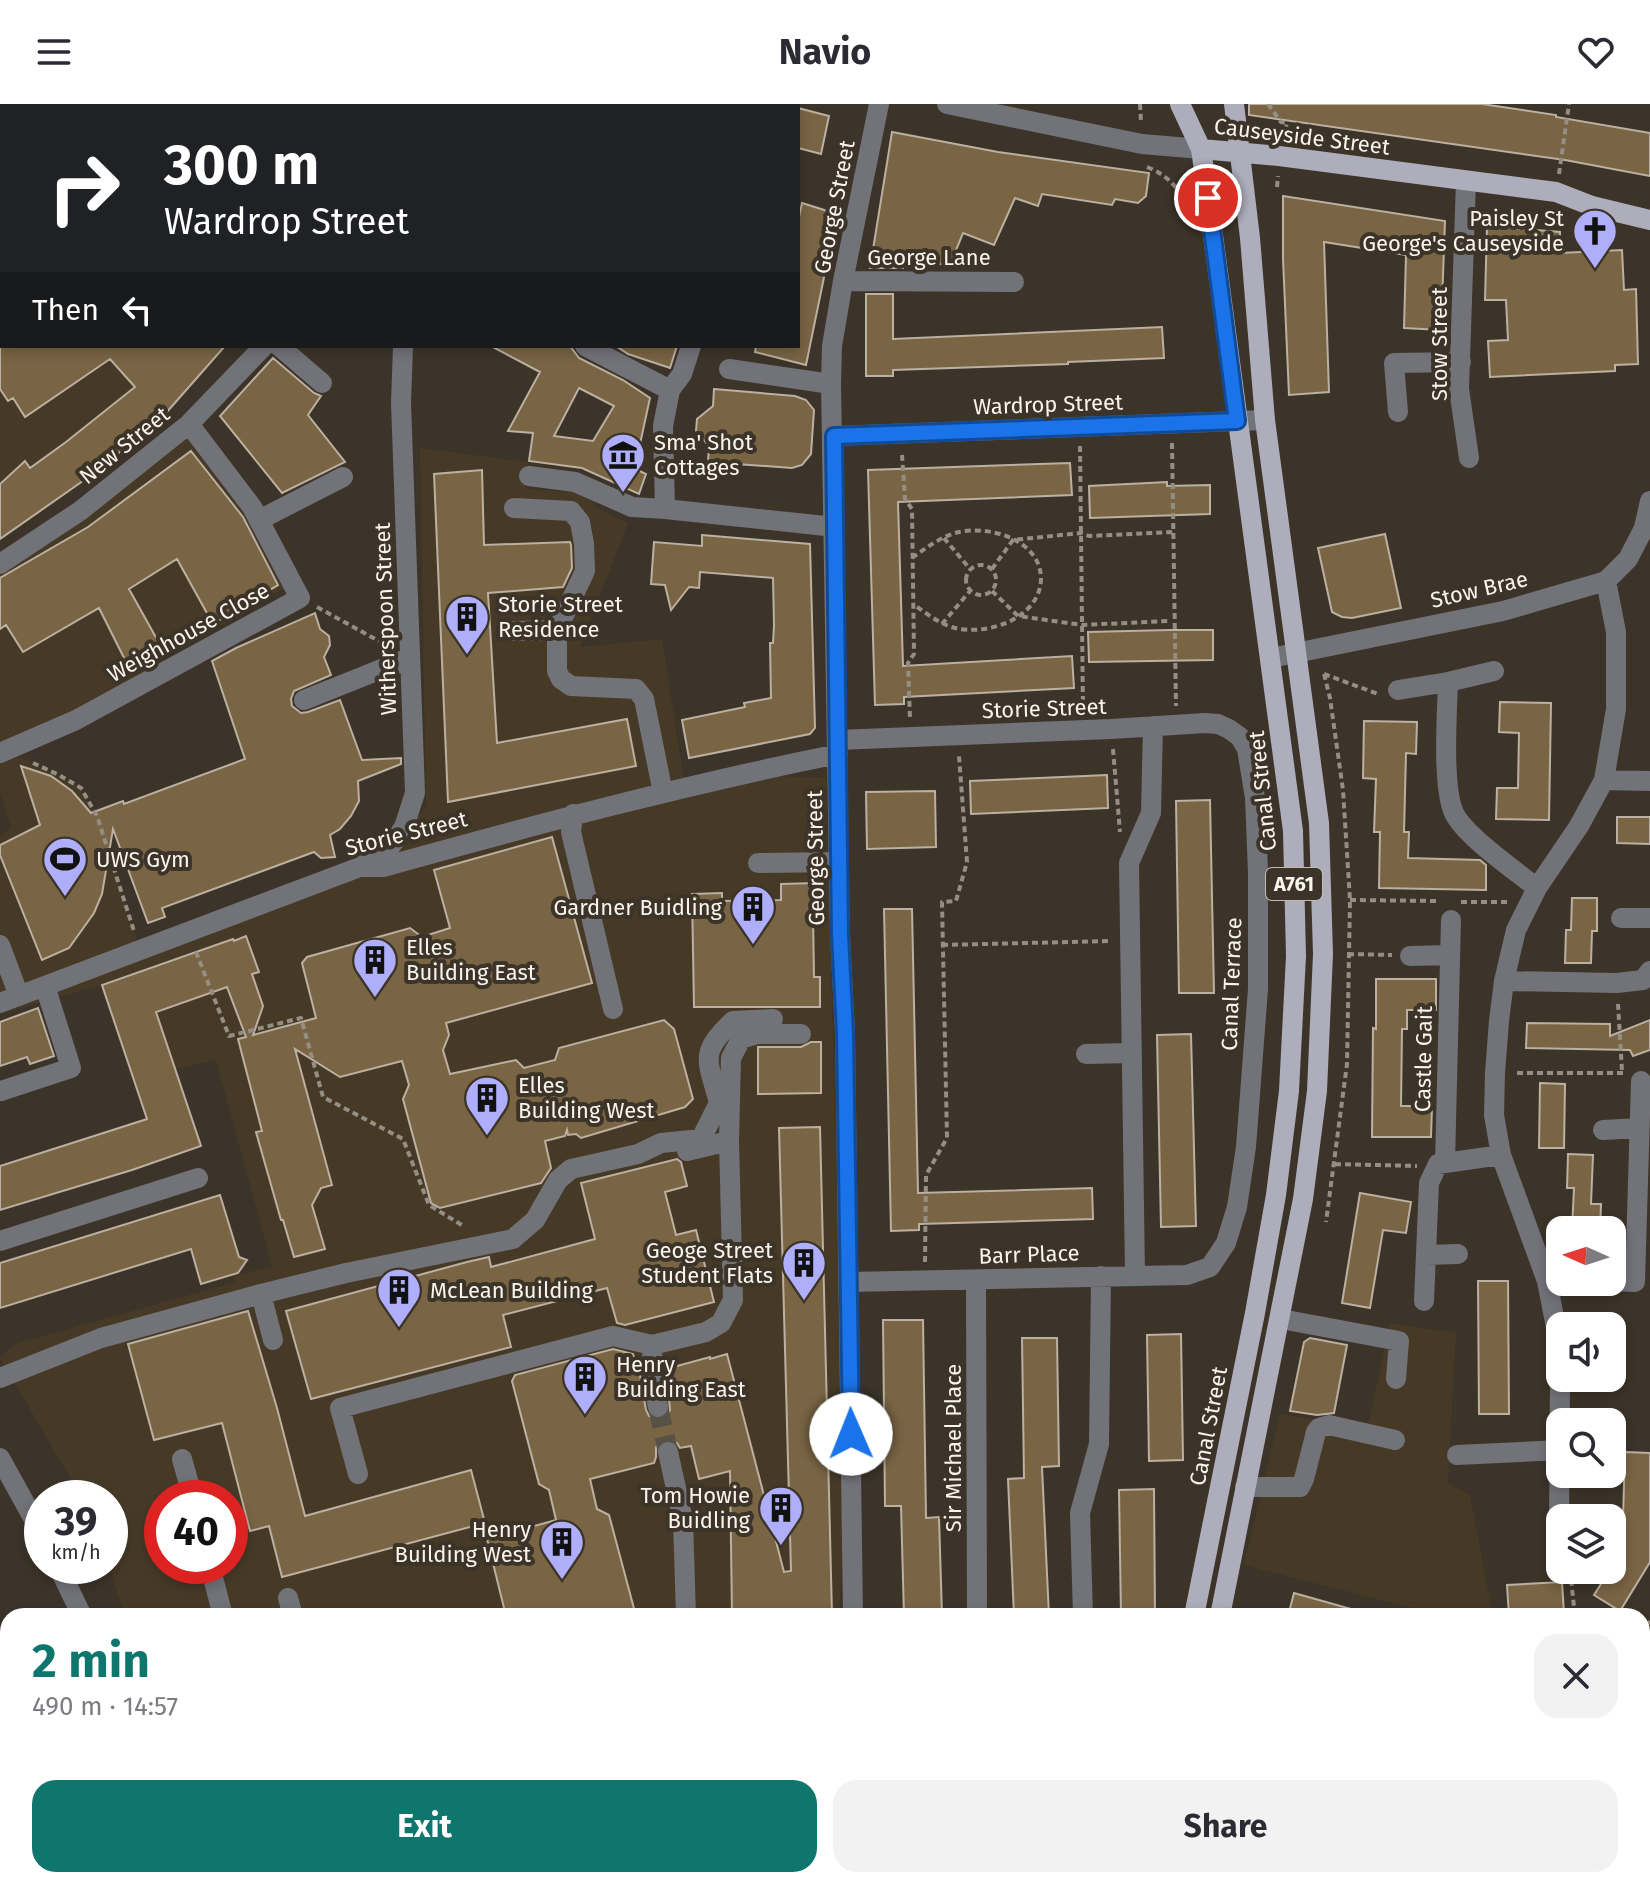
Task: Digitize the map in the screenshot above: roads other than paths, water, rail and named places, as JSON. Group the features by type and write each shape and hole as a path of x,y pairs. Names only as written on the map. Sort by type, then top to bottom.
{"main road":[{"name":"A761","path":"1180,104 1201,149"},
{"name":"A761","path":"1222,1608 1303,1199 1317,1091 1323,954 1319,823 1265,420 1250,238 1234,104"},
{"name":"Causeyside Street","path":"1201,149 1279,156 1556,192 1592,206 1650,220"},
{"name":"Canal Street","path":"1196,1608 1276,1195 1289,1091 1296,956 1293,831 1201,149"}],"street":[{"name":"George Street","path":"853,1608 831,384 832,346 843,281 879,104"},
{"name":"Causeyside Street","path":"947,104 1142,144 1201,149"},
{"name":"Stow Street","path":"1466,181 1459,389 1469,458"},
{"name":"George Lane","path":"843,281 1014,282"},
{"name":"New Street","path":"0,564 80,511 189,424 262,348"},
{"path":"281,348 322,383"},
{"name":"Witherspoon Street","path":"360,867 388,850 404,827 415,793 401,403 403,348"},
{"path":"589,348 670,390"},
{"path":"665,509 663,426 670,390 682,374 690,348"},
{"path":"1398,412 1394,363 1461,362"},
{"path":"729,369 831,384"},
{"name":"Wardrop Street","path":"834,436 1265,420"},
{"name":"Weighhouse Close","path":"3,752 126,695 300,598 252,507 189,424"},
{"path":"529,476 575,482 632,507 835,527"},
{"path":"259,520 343,477"},
{"path":"1546,1262 1501,1155 1494,1115 1504,981 1516,930 1537,888 1579,826 1604,780 1616,709 1616,632 1606,581 1628,559 1644,528 1650,501"},
{"path":"514,508 571,511 580,522 585,571 557,630 557,671 561,679 571,686 636,689 644,699 663,793"},
{"name":"Stow Brae","path":"1271,658 1503,611 1606,581"},
{"path":"511,631 557,630"},
{"path":"304,700 409,658"},
{"path":"1398,690 1494,671"},
{"path":"1448,682 1447,789 1454,813 1469,833 1537,888"},
{"name":"Storie Street","path":"9,999 360,867 383,867 573,814 761,769 838,747 911,737 1205,723"},
{"name":"Canal Terrace","path":"1205,723 1229,729 1240,737 1247,749 1255,798 1258,872 1258,989 1246,1147 1230,1231 1210,1267"},
{"path":"1135,1275 1129,863 1151,813 1153,726"},
{"path":"1604,780 1650,781"},
{"path":"573,814 571,832 596,911 613,1009"},
{"path":"758,863 839,862"},
{"path":"1621,918 1650,918"},
{"name":"Castle Gait","path":"1424,1301 1429,1183 1441,1165 1451,920"},
{"path":"0,945 9,999"},
{"path":"1410,956 1450,955"},
{"path":"1504,981 1617,983 1643,980 1650,971"},
{"path":"1,1091 71,1068 45,986"},
{"path":"0,1378 101,1338 261,1294 513,1239 535,1220 558,1180 571,1169 638,1154 661,1143 701,1139 719,1103 707,1056 716,1037 733,1021 773,1019"},
{"path":"358,1474 340,1408 613,1336 652,1345 706,1332 721,1323 733,1300 729,1141 731,1058 741,1039 757,1034 801,1034"},
{"path":"1086,1054 1132,1053"},
{"path":"1626,1282 1635,1282 1639,1128 1632,1077"},
{"path":"1603,1130 1639,1128"},
{"path":"581,1176 729,1141"},
{"path":"1441,1165 1501,1155"},
{"path":"0,1241 198,1178"},
{"path":"1426,1255 1458,1254"},
{"name":"Barr Place","path":"849,1282 1187,1275 1210,1267"},
{"path":"1083,1608 1080,1513 1099,1444 1101,1276"},
{"name":"Sir Michael Place","path":"976,1280 977,1608"},
{"path":"261,1294 273,1340"},
{"path":"1281,1319 1399,1341 1396,1379"},
{"path":"652,1345 653,1382 658,1407"},
{"path":"1245,1487 1300,1487 1319,1428 1329,1425 1395,1440"},
{"path":"1457,1455 1546,1451"},
{"path":"668,1452 683,1520 686,1608"},
{"path":"0,1458 24,1501"},
{"path":"182,1459 188,1480"},
{"path":"67,1584 78,1608"},
{"path":"215,1584 221,1608"}],"tunnel":[{"path":"658,1407 668,1452"}],"place":[{"name":"Paisley St George's Causeyside","path":"1595,270"},
{"name":"Sma' Shot Cottages","path":"623,494"},
{"name":"Storie Street Residence","path":"467,656"},
{"name":"UWS Gym","path":"65,898"},
{"name":"Gardner Buidling","path":"753,946"},
{"name":"Elles Building East","path":"375,999"},
{"name":"Elles Building West","path":"487,1137"},
{"name":"Geoge Street Student Flats","path":"804,1302"},
{"name":"McLean Building","path":"399,1329"},
{"name":"Henry Building East","path":"585,1416"},
{"name":"Tom Howie Buidling","path":"781,1547"},
{"name":"Henry Building West","path":"562,1581"}]}
